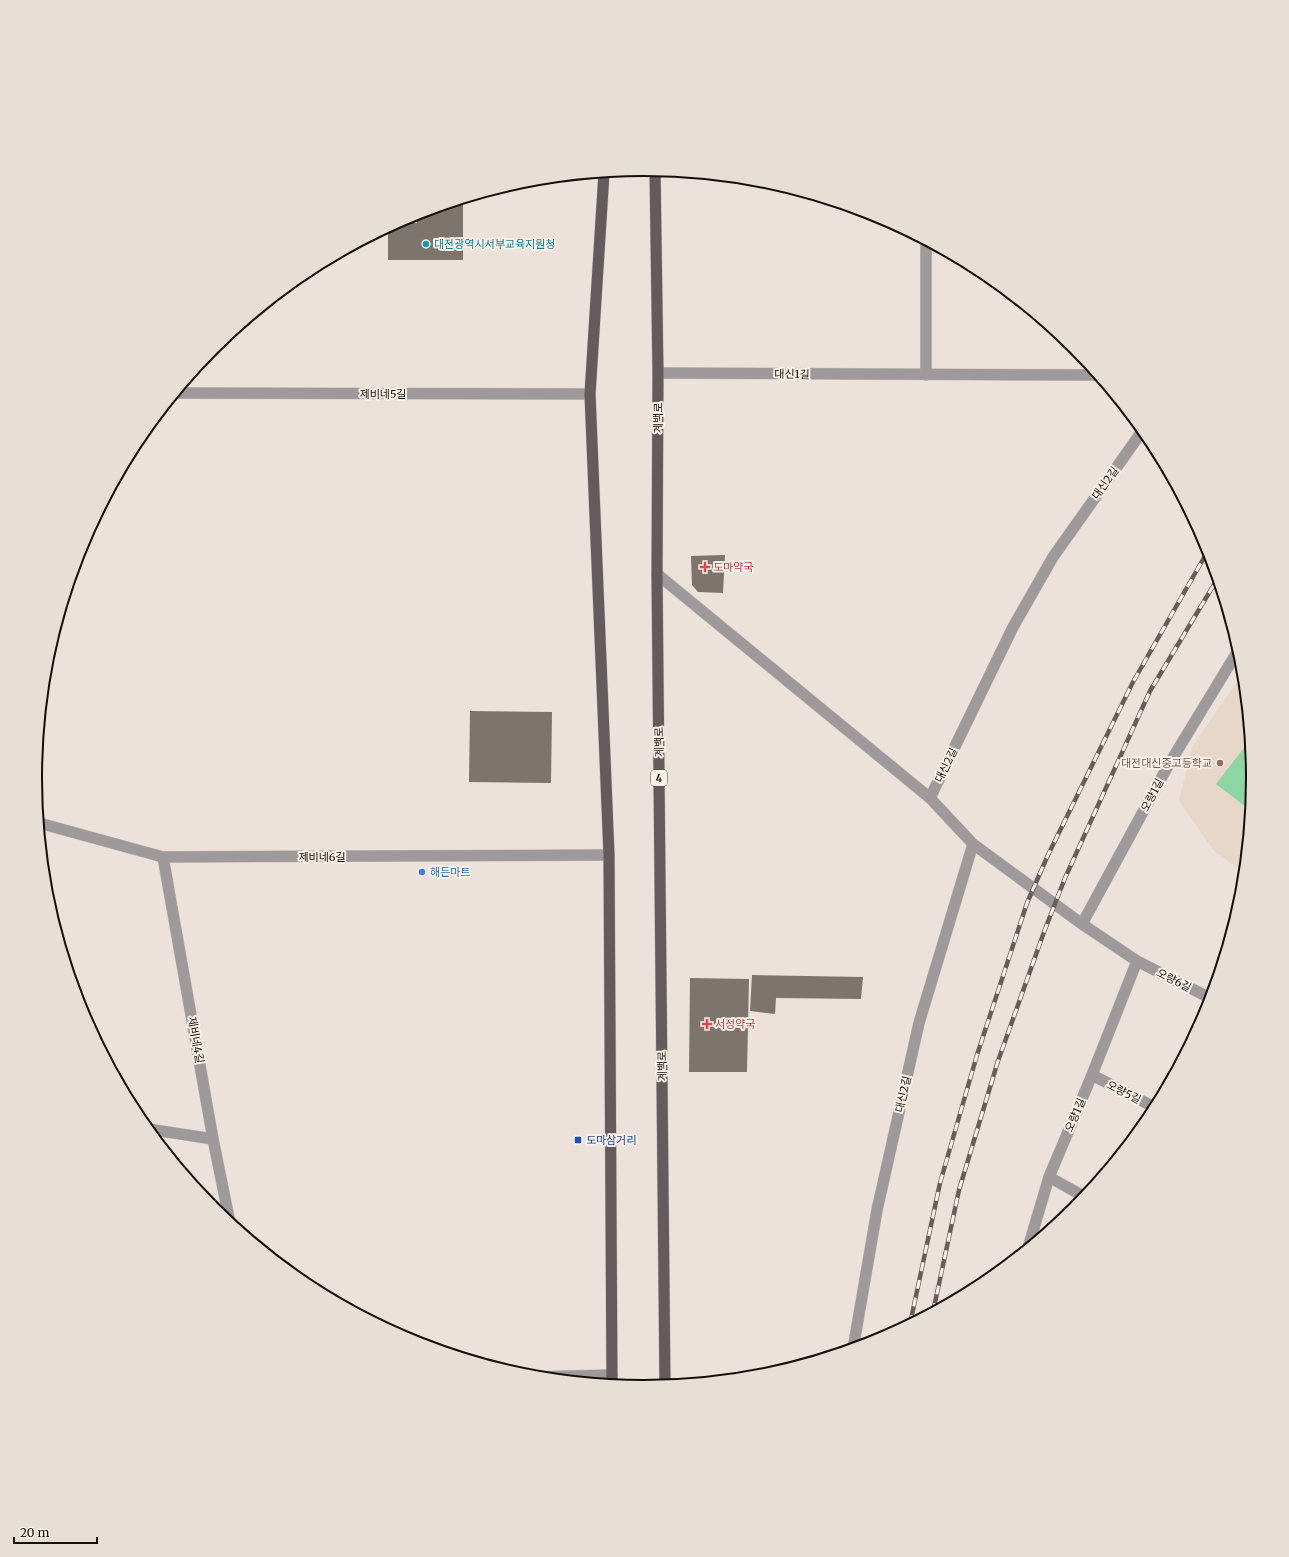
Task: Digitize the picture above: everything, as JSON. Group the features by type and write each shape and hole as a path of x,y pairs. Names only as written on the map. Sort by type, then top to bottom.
{"main road":[{"name":"계백로","path":"656,176 658,373 657,574 665,1380"},
{"path":"604,177 590,394 609,856 612,1380"}],"street":[{"path":"926,246 926,375"},
{"name":"대신1길","path":"658,373 1092,375"},
{"name":"제비네5길","path":"182,393 590,394"},
{"name":"대신2길","path":"657,574 930,798 1013,628 1053,557 1139,436"},
{"name":"오량1길","path":"1082,924 1169,764 1234,657"},
{"name":"오량6길","path":"930,798 973,844 1082,924 1137,961 1206,996"},
{"name":"제비네6길","path":"44,824 163,857 609,856"},
{"name":"대신2길","path":"854,1343 877,1210 919,1023 973,844"},
{"name":"제비네4길","path":"163,857 228,1214"},
{"name":"오량1길","path":"1030,1241 1049,1177 1092,1075 1137,961"},
{"name":"오량5길","path":"1092,1075 1150,1105"},
{"path":"156,1130 214,1139"},
{"path":"1049,1177 1080,1194"},
{"path":"601,1380 612,1380"}],"shaded area":[{"name":"대전대신중고등학교","path":"1238,680 1246,739 1247,778 1246,818 1240,869 1214,851 1179,801 1192,747"}],"green space":[{"path":"1246,745 1246,807 1216,784"}],"building":[{"name":"대전광역시서부교육지원청","path":"463,205 463,260 388,260 388,234 412,223 417,223 417,221"},
{"path":"725,555 723,593 698,592 692,585 691,556"},
{"path":"470,711 552,712 551,783 469,782"},
{"path":"752,975 863,977 861,999 776,998 775,1014 750,1011"},
{"path":"690,978 749,979 747,1072 689,1072"}],"railway":[{"path":"911,1319 940,1183 977,1055 1027,903 1048,855 1133,682 1204,557"},
{"path":"934,1306 959,1190 998,1061 1044,932 1065,878 1150,691 1215,584"}],"place":[{"name":"대전광역시서부교육지원청","path":"426,244"},
{"name":"도마약국","path":"705,567"},
{"name":"대전대신중고등학교","path":"1220,763"},
{"name":"해든마트","path":"422,872"},
{"name":"서정약국","path":"707,1024"},
{"name":"도마삼거리","path":"578,1140"}]}
